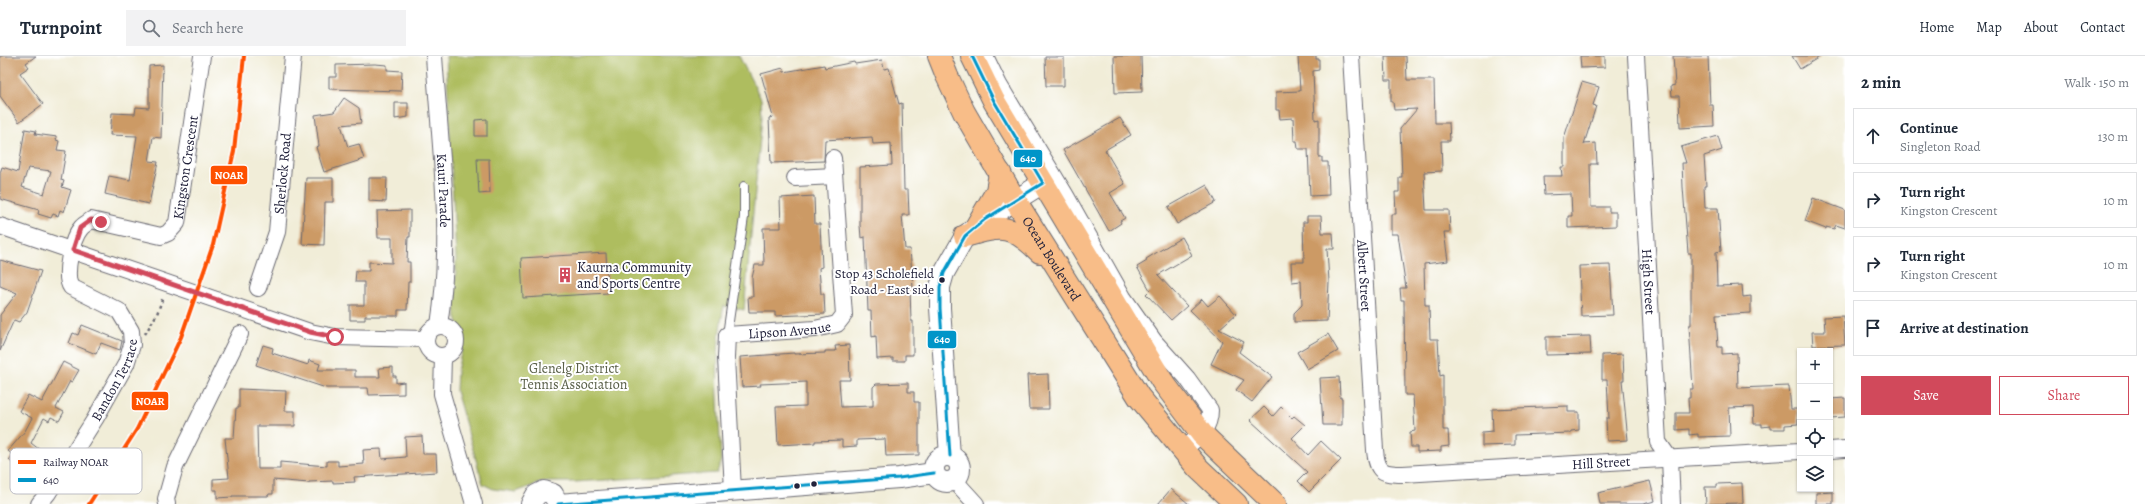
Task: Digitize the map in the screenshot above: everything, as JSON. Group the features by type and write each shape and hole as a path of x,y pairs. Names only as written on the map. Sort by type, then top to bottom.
{"main road":[{"name":"Ocean Boulevard","path":"939,56 946,76 964,112 1015,200 1139,397 1198,468 1236,504"},
{"path":"972,56 994,101 1162,381 1202,434 1275,504"},
{"path":"970,231 997,191 1000,173"},
{"path":"970,231 992,228 1007,230 1022,235 1059,269"}],"street":[{"name":"Kingston Crescent","path":"73,250 80,228 91,220 161,236 168,234 177,223 202,56"},
{"name":"Sherlock Road","path":"258,288 277,232 293,56"},
{"name":"Kauri Parade","path":"434,56 446,251 439,326"},
{"path":"985,56 999,85 1066,196 1123,297 1154,341 1206,403 1210,410 1208,426 1202,434 1183,450"},
{"name":"Albert Street","path":"1351,56 1376,460 1378,467 1387,474 1403,474"},
{"name":"High Street","path":"1636,56 1658,442 1670,459"},
{"name":"Lipson Avenue","path":"733,490 726,358 727,335 815,329 837,324 844,315 833,158"},
{"path":"795,178 834,176"},
{"path":"950,456 940,287 944,274 970,231 1043,183"},
{"path":"0,226 73,250 171,290 228,304 310,332 335,337 426,339"},
{"name":"Bandon Terrace","path":"73,250 67,269 68,283 76,290 119,311 129,326 131,338 130,353 126,364 77,448"},
{"path":"439,326 450,328 456,338 454,348 451,352 443,356 438,356 429,350 426,339 430,330 439,326"},
{"path":"167,504 166,499 175,467 240,334"},
{"path":"443,356 442,394 474,504"},
{"path":"1833,450 1845,449"},
{"name":"Hill Street","path":"1403,474 1797,451"},
{"path":"950,456 956,459 961,468 958,477 950,483 940,481 934,473 936,462 940,458 950,456"},
{"path":"1670,459 1672,504"},
{"path":"531,504 536,495 544,491 553,494 558,504 899,478 934,473"},
{"path":"955,480 976,504"},
{"name":"Bandon Terrace","path":"39,504 47,494"}],"lane":[{"path":"727,335 744,217 744,186"}],"path":[{"path":"131,338 142,336 150,329 171,290"}],"green space":[{"name":"Glenelg District Tennis Association","path":"446,56 739,56 761,99 762,117 744,310 724,306 721,325 718,364 718,402 721,460 717,473 575,482 542,482 516,492 493,489 483,484 456,391 457,371 464,340 456,317 455,308 456,259"}],"building":[{"path":"0,56 36,56 26,63 29,67 20,73 43,104 19,122 0,96"},
{"path":"1114,56 1141,56 1142,92 1115,93"},
{"path":"1298,56 1316,56 1316,59 1319,59 1319,70 1313,71 1315,120 1319,119 1319,157 1322,157 1322,162 1328,162 1329,195 1310,196 1308,149 1298,149 1297,141 1294,141 1293,118 1280,119 1279,110 1276,110 1276,92 1300,91"},
{"path":"1385,56 1406,56 1407,80 1434,80 1435,123 1449,123 1450,141 1441,141 1442,171 1424,172 1426,210 1449,210 1450,232 1444,232 1448,261 1424,264 1425,305 1429,305 1430,339 1438,339 1440,376 1443,375 1443,430 1448,430 1449,446 1441,447 1441,451 1417,452 1417,447 1411,447 1410,432 1415,431 1413,395 1405,395 1404,300 1401,300 1400,288 1406,288 1398,234 1391,234 1391,214 1396,214 1395,192 1399,192 1399,177 1402,177 1400,129 1417,109 1394,110 1393,102 1391,102 1391,80 1386,80"},
{"path":"1580,56 1605,56 1605,67 1581,68"},
{"path":"1673,56 1708,56 1710,105 1713,105 1714,126 1680,128 1679,96 1672,96 1671,86 1675,85"},
{"path":"1792,56 1821,56 1800,69"},
{"path":"1045,57 1064,57 1064,86 1046,86"},
{"path":"882,60 884,69 889,68 899,104 902,103 904,190 908,190 909,215 902,215 905,249 910,249 913,288 910,288 911,321 913,321 913,355 905,355 905,361 893,361 893,358 877,359 876,336 872,337 871,311 868,311 865,237 861,238 860,225 860,167 892,165 891,143 873,144 872,137 825,140 824,161 771,163 769,118 773,117 761,74 783,68 784,72 824,65 825,68 854,62 855,64"},
{"path":"163,65 161,138 153,137 149,161 158,162 149,204 105,194 109,176 130,180 137,136 110,135 112,113 135,114 136,107 149,108 149,66"},
{"path":"336,65 387,65 387,70 402,71 401,91 329,89 329,77 336,77"},
{"path":"1582,82 1599,87 1593,105 1596,106 1584,144 1596,143 1597,164 1590,164 1591,207 1609,207 1609,212 1616,212 1616,226 1568,228 1568,216 1572,216 1571,194 1544,195 1543,176 1562,176 1561,167 1564,167 1564,138"},
{"path":"344,98 359,108 361,123 341,125 348,147 359,144 364,159 324,172 316,147 319,146 315,115 334,112"},
{"path":"395,103 408,103 408,117 395,119"},
{"path":"1120,118 1131,135 1105,150 1125,184 1110,193 1125,218 1120,221 1121,223 1109,231 1063,150"},
{"path":"487,119 487,136 475,136 475,120"},
{"path":"25,129 36,131 35,134 57,137 56,140 59,141 57,150 66,151 61,180 64,181 62,187 71,190 64,212 60,210 58,216 53,214 51,218 38,214 39,210 0,199 0,173 2,167 18,172","holes":["28,168 51,171 44,194 22,187"]},
{"path":"1718,136 1722,150 1704,156 1706,186 1704,186 1705,208 1718,208 1721,251 1716,252 1717,286 1742,285 1743,297 1751,296 1751,313 1716,315 1718,347 1722,347 1722,354 1737,353 1738,388 1789,386 1791,409 1797,409 1797,424 1785,425 1785,429 1770,429 1770,426 1762,427 1762,424 1754,424 1753,407 1729,408 1730,436 1698,437 1698,434 1689,435 1689,429 1676,430 1676,413 1689,413 1688,398 1690,398 1690,389 1693,389 1689,325 1691,325 1691,253 1688,253 1683,187 1682,163 1686,163 1681,147"},
{"path":"477,159 489,159 490,193 479,194"},
{"path":"306,178 333,178 333,202 325,202 324,245 302,244"},
{"path":"369,178 387,178 386,202 369,201"},
{"path":"1207,185 1216,202 1177,224 1168,207"},
{"path":"814,196 815,224 820,224 822,267 819,268 821,294 824,294 825,314 775,316 775,312 749,312 748,297 753,297 752,278 755,265 764,265 763,228 781,228 780,198"},
{"path":"1813,198 1845,210 1845,228 1836,225 1834,229 1826,227 1826,229 1805,221"},
{"path":"410,210 410,237 408,237 407,262 410,262 410,282 408,282 407,310 398,310 398,316 365,316 365,320 350,320 350,305 364,305 364,282 355,282 356,271 369,271 369,262 392,263 392,238 378,238 377,211"},
{"path":"1307,216 1321,216 1322,233 1333,233 1334,249 1327,249 1329,282 1327,321 1294,322 1294,313 1302,305 1301,281 1292,282 1291,262 1304,262 1303,222 1307,222"},
{"path":"1182,237 1192,255 1158,275 1187,306 1171,320 1146,294 1150,290 1137,267 1147,261 1146,259"},
{"name":"Kaurna Community and Sports Centre","path":"606,253 608,293 523,298 521,258"},
{"path":"0,260 41,271 27,312 19,322 14,320 0,351 0,315 17,293 0,286"},
{"path":"1610,265 1613,315 1581,316 1579,266"},
{"path":"1220,296 1236,314 1219,329 1244,342 1239,352 1272,377 1252,402 1236,390 1244,380 1211,364 1222,341 1190,310 1202,299 1208,306"},
{"path":"1843,316 1845,345 1813,346 1812,332 1825,332 1824,317"},
{"path":"82,325 122,341 120,350 101,343 96,354 69,343 73,333 78,335"},
{"path":"1328,334 1338,351 1307,369 1297,352"},
{"path":"1590,336 1591,354 1546,355 1546,337"},
{"path":"263,345 273,348 272,353 308,365 309,360 320,364 318,370 355,370 355,377 380,377 379,368 393,367 393,376 396,376 396,383 404,382 404,394 369,395 368,388 326,388 256,365"},
{"path":"849,345 850,380 839,380 841,407 873,406 873,387 876,384 908,383 908,392 914,392 914,402 919,402 919,455 886,456 885,439 857,440 857,446 842,447 842,440 778,445 776,407 806,406 806,382 760,384 761,386 742,387 740,357 794,353 825,353 825,351 836,351 835,346"},
{"path":"1623,354 1624,380 1622,380 1628,440 1607,441 1606,418 1609,418 1607,380 1602,380 1602,355"},
{"path":"63,362 79,370 72,382 70,381 56,408 64,412 59,421 51,417 49,421 44,418 31,443 37,448 11,448 25,431 32,418 19,411 28,395 42,402"},
{"path":"1048,374 1049,409 1029,409 1027,375"},
{"path":"1339,377 1340,398 1342,398 1342,425 1323,425 1320,378"},
{"path":"239,389 286,391 285,411 295,411 295,426 257,426 258,469 280,469 280,462 327,466 327,461 338,461 338,466 364,464 363,450 381,449 382,459 406,457 405,437 422,436 423,454 436,454 437,472 354,477 355,482 333,483 333,481 309,483 273,480 273,494 269,494 268,496 232,496 217,498 217,490 213,490 213,479 229,478 225,438 234,438 236,408 239,408"},
{"path":"1845,398 1845,417 1833,418 1833,399"},
{"path":"1568,406 1568,412 1579,412 1579,430 1571,431 1571,433 1515,435 1515,445 1482,446 1482,432 1493,431 1492,409"},
{"path":"1264,407 1273,416 1281,407 1292,418 1294,416 1305,425 1292,438 1308,455 1321,441 1341,460 1309,492 1298,481 1307,472 1250,420"},
{"path":"1650,481 1655,501 1643,504 1600,504 1598,493"},
{"path":"1742,483 1743,503 1706,504 1705,487 1717,487 1717,484"},
{"path":"1171,489 1189,504 1158,504"},
{"path":"1833,492 1833,504 1816,504 1816,493"}],"rail line":[{"name":"NOAR","path":"125,448 137,429 181,337 213,245 234,151 244,56"},
{"name":"NOAR","path":"89,504 95,494"}],"transit line":[{"name":"640","path":"950,456 940,308 940,287 944,273 965,236 984,220 1043,183 994,101 972,56"},
{"name":"640","path":"558,504 899,478 934,473"}],"place":[{"name":"Kaurna Community and Sports Centre","path":"565,275"},
{"name":"Stop 43 Scholefield Road - East side","path":"942,280"}],"route":[{"path":"101,222 91,220 80,228 73,250 310,332 335,337"}]}
